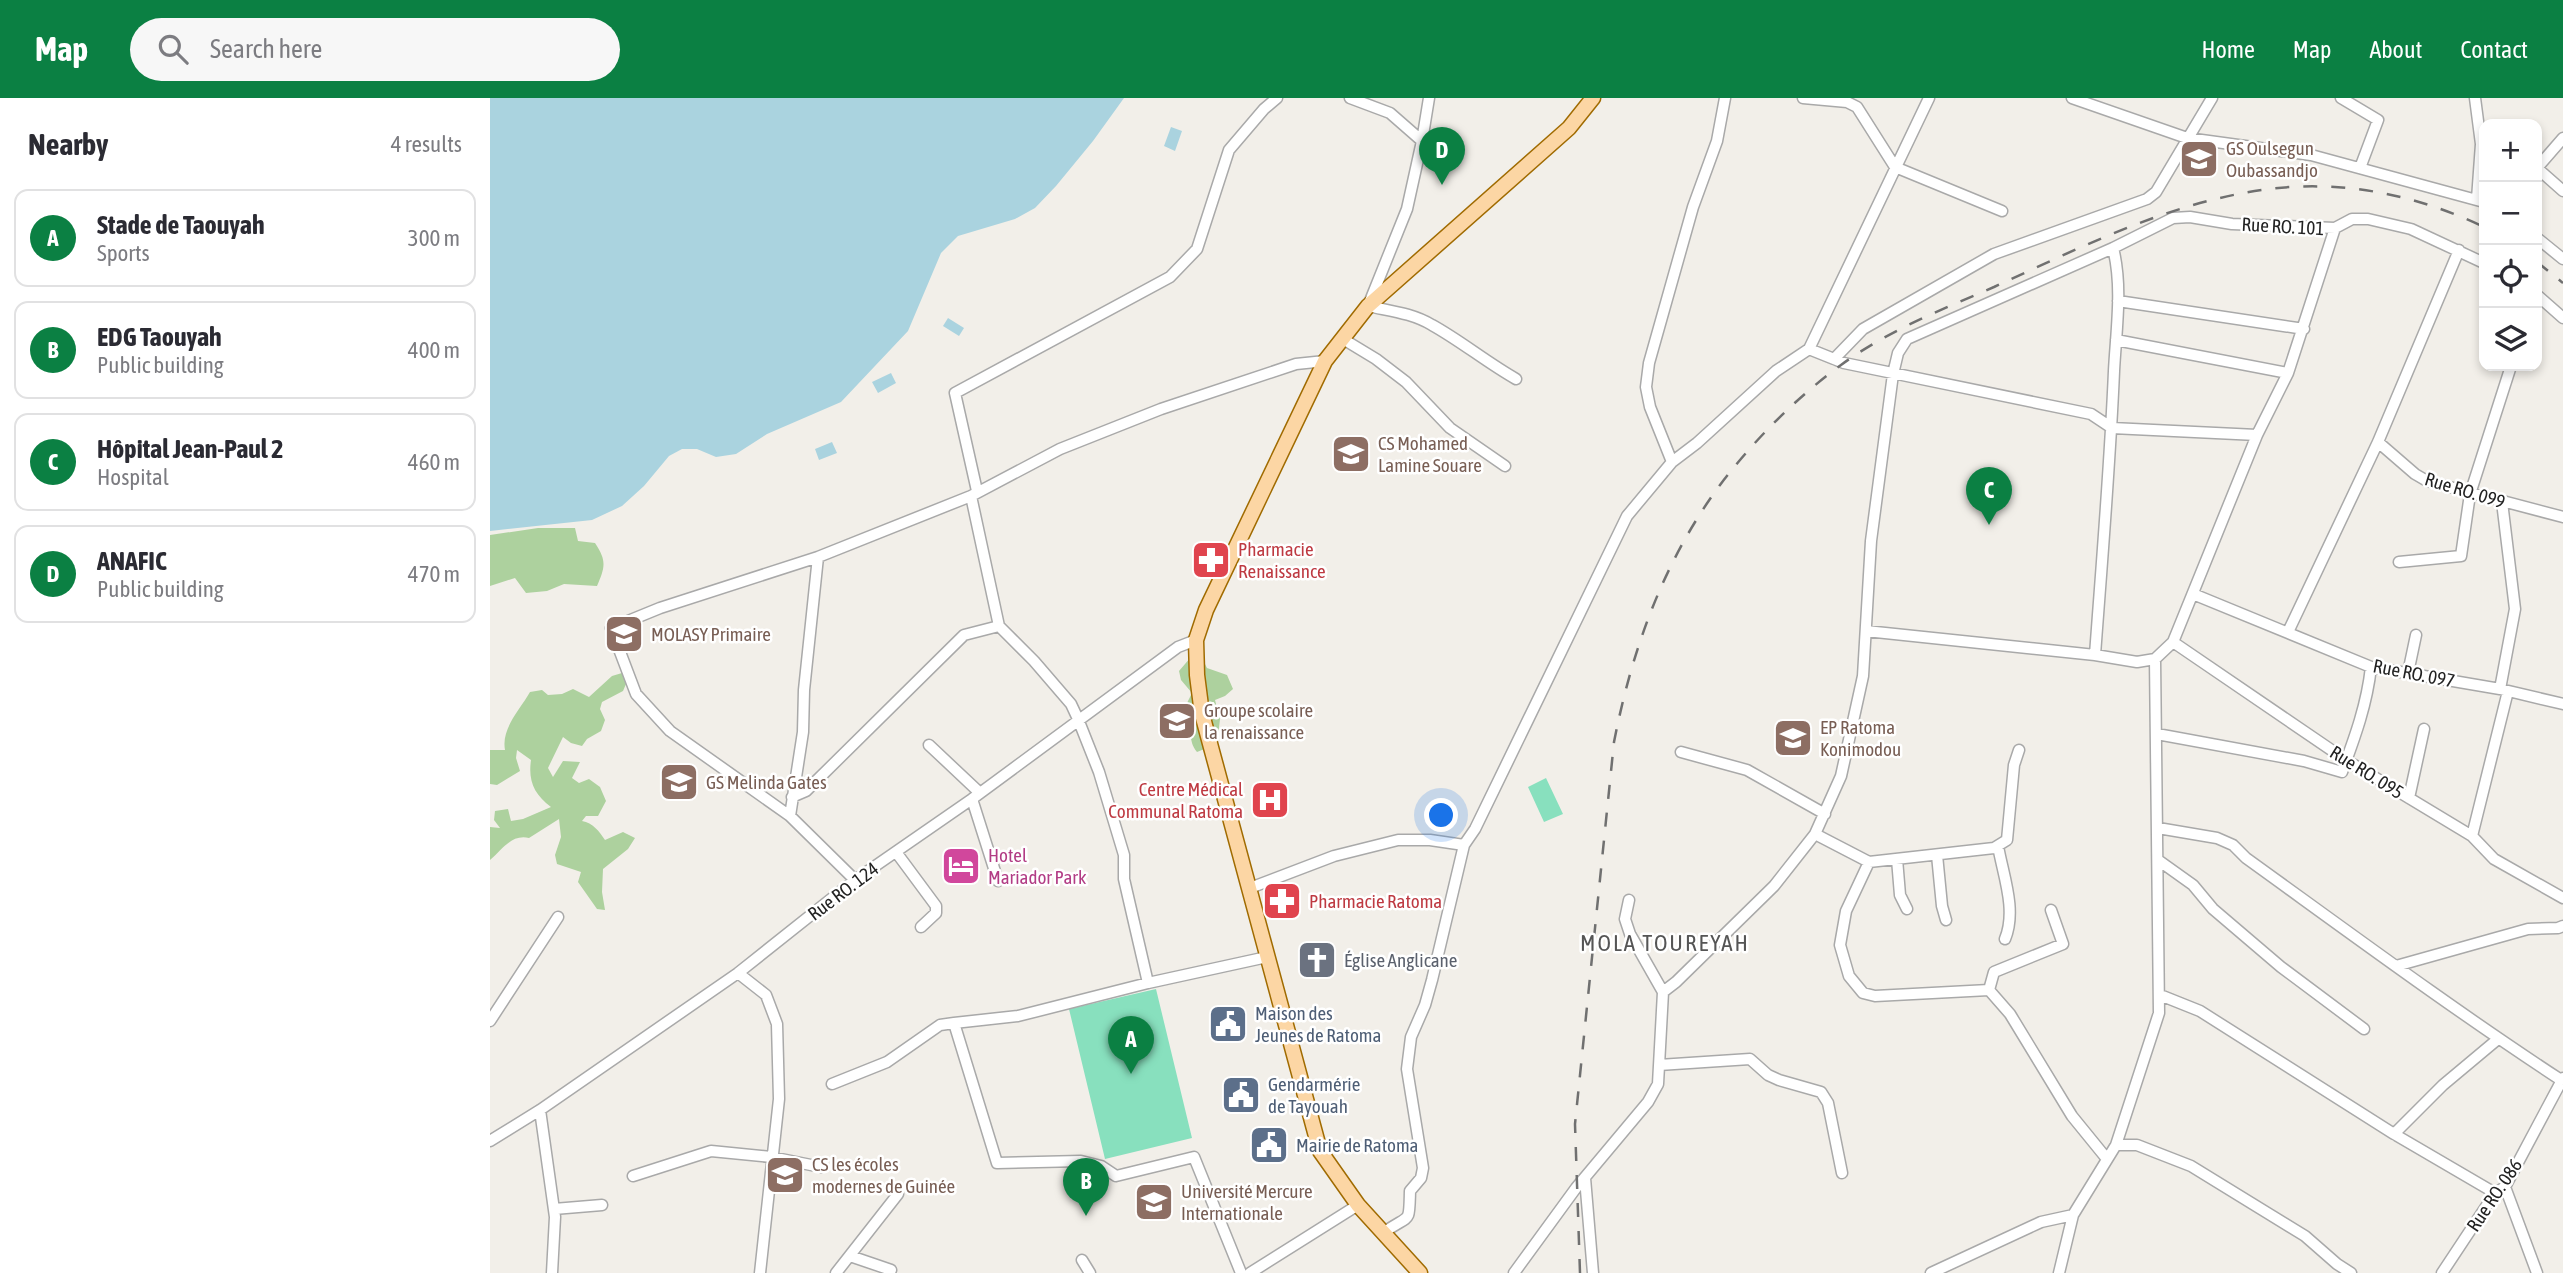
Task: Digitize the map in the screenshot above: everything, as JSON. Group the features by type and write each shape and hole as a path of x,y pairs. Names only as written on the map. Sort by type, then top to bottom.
{"main road":[{"path":"1420,1273 1358,1205 1320,1151 1202,714 1196,640 1206,610 1325,361 1368,306 1569,128 1593,98"}],"street":[{"path":"1149,983 1125,879 1124,855 1099,772 1078,719 1071,704 999,626 955,393 1170,276 1196,249 1229,150 1277,98"},
{"path":"1350,98 1390,113 1422,141"},
{"path":"1429,98 1407,209 1368,306 1408,314 1431,324 1516,379"},
{"path":"1672,462 1650,407 1646,387 1649,363 1693,207 1717,141 1725,98"},
{"path":"1803,98 1847,102 1857,107 1895,167 2002,211"},
{"path":"1383,1233 1407,1219 1411,1212 1410,1191 1421,1178 1423,1168 1408,1069 1410,1037 1425,1005 1464,845 1480,819 1627,516 1672,462 1697,443 1776,371 1809,349 1929,98"},
{"path":"2072,98 2187,138 2312,155 2479,199"},
{"path":"1834,359 1863,329 1994,254 2147,199 2156,192 2212,98"},
{"path":"2341,98 2378,120 2360,167"},
{"path":"2475,98 2481,144 2481,182"},
{"path":"2542,162 2563,138"},
{"path":"2542,172 2563,191"},
{"name":"Rue RO. 101","path":"1663,992 1774,886 1815,834 1841,776 1863,676 1871,541 1893,374 1898,353 1907,339 2113,248 2173,218 2190,217 2232,223 2335,229 2352,219 2368,219 2411,229 2479,260"},
{"path":"1866,631 2095,655 2137,662 2155,659 2173,642 2257,435 2288,373 2335,229"},
{"path":"2542,242 2563,259"},
{"path":"2095,655 2112,428 2118,301 2117,262 2113,248"},
{"path":"2288,632 2378,442 2459,250"},
{"path":"2542,299 2563,318"},
{"path":"2118,301 2304,329"},
{"path":"1343,339 1377,359 1406,382 1450,428 1505,466"},
{"path":"2116,340 2288,373"},
{"path":"1809,349 1844,363 2091,414 2112,428 2257,435"},
{"path":"855,880 790,816 670,731 636,694 611,628 660,608 818,557 974,493 1060,449 1161,409 1296,364 1325,361"},
{"path":"2399,562 2461,556 2470,494 2509,371"},
{"name":"Rue RO. 099","path":"2378,442 2427,481 2563,517"},
{"path":"2472,836 2504,690 2515,609 2502,502"},
{"path":"790,816 803,732 804,690 818,557"},
{"name":"Rue RO. 097","path":"2193,594 2371,667 2504,690 2563,704"},
{"path":"792,797 806,790 964,635 999,626"},
{"path":"2408,673 2416,635"},
{"name":"Rue RO. 124","path":"490,1141 540,1110 738,973 855,880 976,796 1178,647 1196,640"},
{"name":"Rue RO. 095","path":"2173,642 2346,760 2472,836 2494,859 2563,898"},
{"path":"2059,1273 2073,1215 2116,1144 2159,1013 2155,659"},
{"path":"2157,734 2304,761 2342,772 2369,693 2371,667"},
{"path":"2409,798 2424,729"},
{"path":"929,745 976,796 998,881"},
{"path":"1815,834 1869,862 1994,848 2007,839 2014,765 2019,750"},
{"path":"1681,752 1747,770 1825,814"},
{"path":"2158,828 2217,838 2233,845 2246,858 2498,1039 2562,1079"},
{"path":"1250,888 1334,856 1398,840 1430,840 1464,845"},
{"path":"1998,846 2008,884 2010,929 2005,939"},
{"path":"896,852 936,906 936,913 921,927"},
{"path":"1937,855 1946,920"},
{"path":"1897,859 1900,895 1907,909"},
{"path":"2158,860 2193,885 2213,909 2280,967 2364,1029"},
{"path":"1869,862 1846,911 1840,945 1849,976 1863,993 1875,996 1989,990"},
{"path":"1514,1273 1585,1178 1648,1102 1658,1084 1663,992 1630,934 1625,919 1629,900"},
{"path":"1989,990 1994,972 2063,944 2052,910"},
{"path":"490,1021 558,917"},
{"path":"2396,966 2528,929 2563,926"},
{"path":"832,1084 887,1062 940,1025 1018,1016 1267,957"},
{"path":"738,973 766,995 777,1024 779,1099 760,1273"},
{"path":"1989,990 2010,1014 2072,1116 2107,1159"},
{"path":"2160,995 2200,1011 2394,1134 2500,1190 2537,1273"},
{"path":"954,1023 998,1163 1081,1161 1101,1166 1116,1176 1194,1157 1241,1273"},
{"path":"2394,1134 2443,1085 2498,1039"},
{"path":"1659,1065 1750,1059 1768,1075 1821,1092 1828,1103 1842,1173"},
{"name":"Rue RO. 086","path":"2442,1273 2500,1190 2562,1079"},
{"path":"540,1110 554,1209 552,1273"},
{"path":"2116,1144 2137,1145 2191,1166 2305,1236 2337,1265 2351,1273"},
{"path":"633,1176 711,1151 771,1157 821,1167"},
{"path":"1585,1178 1592,1273"},
{"path":"836,1273 898,1194"},
{"path":"554,1209 602,1205"},
{"path":"1250,1273 1358,1205"},
{"path":"1931,1273 2041,1222 2073,1215"},
{"path":"850,1256 891,1270"},
{"path":"1082,1260 1090,1273"}],"green space":[{"path":"538,528 575,528 578,541 595,543 602,555 603,564 597,586 564,584 547,591 526,593 515,578 490,586 490,535"},
{"path":"1191,657 1202,658 1207,668 1227,675 1233,689 1215,700 1220,719 1217,744 1197,752 1181,715 1192,693 1181,680 1179,671"},
{"path":"622,673 626,684 623,691 602,702 600,709 605,720 601,731 587,739 582,746 563,737 548,768 553,777 563,761 580,762 572,778 579,783 589,779 600,787 606,801 598,816 586,816 582,821 593,826 605,840 623,832 635,838 628,849 603,869 602,892 605,910 597,909 578,882 581,872 557,864 555,855 561,837 559,819 529,838 517,838 490,860 490,827 500,828 494,820 495,811 508,809 511,821 551,807 533,786 531,760 517,750 516,758 520,771 497,785 490,784 490,750 505,750 506,734 512,720 530,692 542,690 548,695 562,694 573,689 589,697 612,676"},
{"path":"1546,778 1563,814 1544,822 1528,787"},
{"path":"1156,989 1192,1138 1105,1159 1069,1009"}],"water":[{"path":"490,98 1124,98 1093,141 1035,208 1015,219 958,236 941,253 908,331 841,402 767,434 736,454 716,457 697,449 682,449 669,456 644,486 622,506 592,520 490,531"},
{"path":"1171,127 1182,131 1175,151 1164,146"},
{"path":"948,318 964,328 959,336 943,326"},
{"path":"891,373 896,383 878,393 872,382"},
{"path":"832,442 837,453 819,460 815,449"}],"railway":[{"path":"1580,1273 1575,1124 1614,742 1640,641 1666,576 1700,514 1747,452 1776,420 1808,391 1877,342 2065,254 2176,210 2252,192 2291,187 2341,187 2414,201 2479,225"},
{"path":"2542,266 2563,283"}],"place":[{"name":"GS Oulsegun Oubassandjo","path":"2199,159"},
{"name":"ANAFIC","path":"1442,185"},
{"name":"CS Mohamed Lamine Souare","path":"1351,454"},
{"name":"Hôpital Jean-Paul 2","path":"1989,525"},
{"name":"Pharmacie Renaissance","path":"1211,560"},
{"name":"MOLASY Primaire","path":"624,634"},
{"name":"Groupe scolaire la renaissance","path":"1177,721"},
{"name":"EP Ratoma Konimodou","path":"1793,738"},
{"name":"GS Melinda Gates","path":"679,782"},
{"name":"Centre Médical Communal Ratoma","path":"1270,800"},
{"name":"Hotel Mariador Park","path":"961,866"},
{"name":"Pharmacie Ratoma","path":"1282,901"},
{"name":"Église Anglicane","path":"1317,960"},
{"name":"Maison des Jeunes de Ratoma","path":"1228,1024"},
{"name":"Stade de Taouyah","path":"1131,1074"},
{"name":"Gendarmérie de Tayouah","path":"1241,1095"},
{"name":"Mairie de Ratoma","path":"1269,1145"},
{"name":"CS les écoles modernes de Guinée","path":"785,1175"},
{"name":"Université Mercure Internationale","path":"1154,1202"},
{"name":"EDG Taouyah","path":"1086,1216"}],"district":[{"name":"MOLA TOUREYAH","path":"1665,943"}]}
